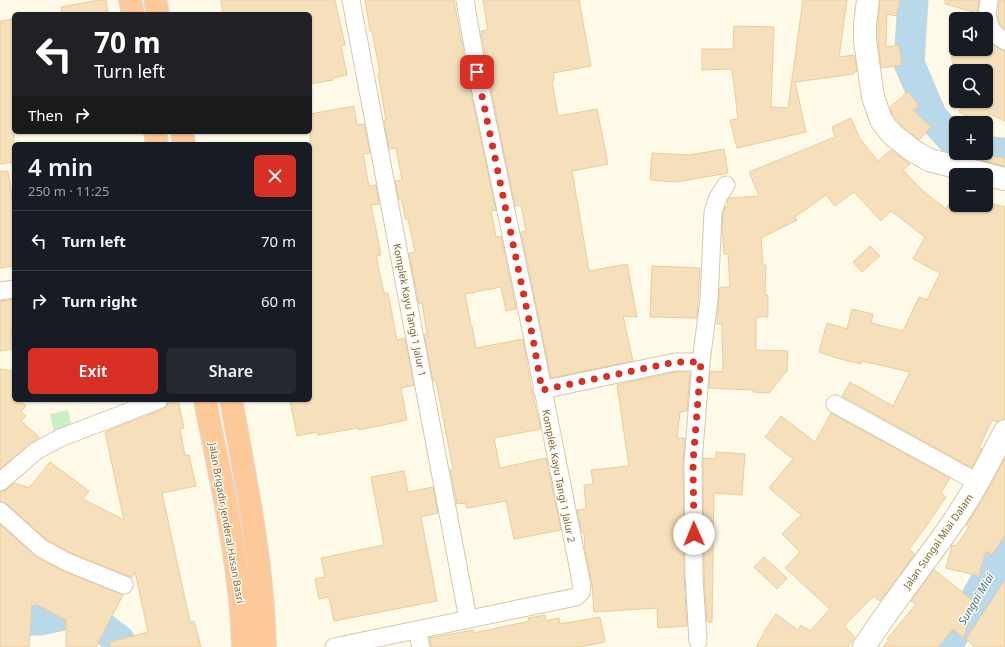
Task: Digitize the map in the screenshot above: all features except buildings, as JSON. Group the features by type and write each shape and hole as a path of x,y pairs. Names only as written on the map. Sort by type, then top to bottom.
{"highway":[{"path":"130,0 132,12"},
{"path":"156,0 158,12"},
{"name":"Jalan Brigadir Jenderal Hasan Basri","path":"205,402 239,582 243,647"},
{"path":"231,402 254,529 263,592 265,647"},
{"path":"231,533 254,529"}],"street":[{"name":"Komplek Kayu Tangi 1 Jalur 1","path":"351,0 468,619"},
{"name":"Komplek Kayu Tangi 1 Jalur 2","path":"465,0 480,87 533,339 582,586 581,592 576,597 468,619"},
{"path":"868,0 865,24 865,41 873,97 881,120 886,128 912,150 929,160 1005,179"},
{"path":"989,0 987,10 989,24 995,36 1005,41"},
{"path":"698,640 694,576 693,462 701,362 709,300 713,212 718,197 726,185"},
{"path":"0,291 12,289"},
{"path":"542,390 675,362 701,362"},
{"path":"0,482 36,451 60,438 154,402"},
{"path":"835,404 979,482"},
{"name":"Jalan Sungai Miai Dalam","path":"864,647 950,528 979,482 1005,431"},
{"path":"0,511 41,548 67,562 124,585"},
{"path":"334,647 468,619"},
{"path":"417,630 421,647"}],"green space":[{"path":"68,410 72,428 54,432 50,414"}],"waterway":[{"name":"Sungai Miai","path":"913,0 909,63 932,117 949,136"},
{"name":"Sungai Miai","path":"993,152 1005,153"},
{"name":"Sungai Miai","path":"946,647 1005,550"},
{"path":"0,620 42,620 76,612 103,628 119,640 120,647"}],"route":[{"path":"477,72 533,339 542,390 675,362 701,362 693,462 694,534"}]}
